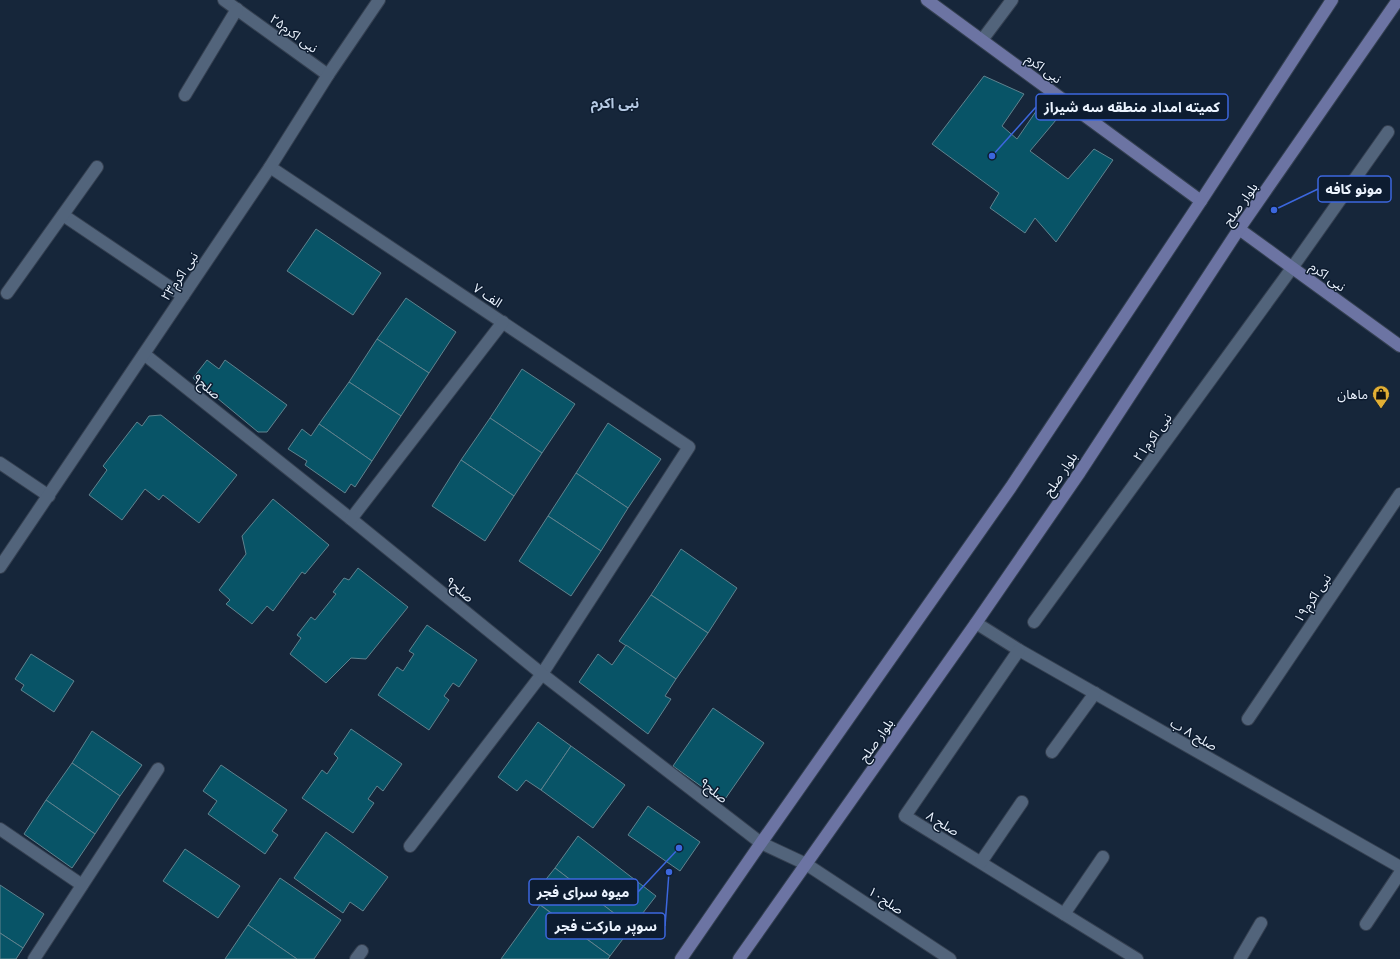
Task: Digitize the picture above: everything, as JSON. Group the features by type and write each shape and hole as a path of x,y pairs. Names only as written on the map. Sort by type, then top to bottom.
{"main road":[{"name":"نبی اکرم","path":"927,0 1201,201"},
{"path":"681,959 760,843 1011,487 1201,201 1332,0"},
{"name":"بلوار صلح","path":"738,959 976,623 1080,472 1239,229 1398,0"},
{"name":"نبی اکرم","path":"1239,229 1400,346"}],"street":[{"name":"نبی اکرم۲۵","path":"224,0 328,75"},
{"name":"نبی اکرم۲۳","path":"0,567 270,167 328,75 379,0"},
{"path":"982,40 1012,0"},
{"path":"185,95 237,9"},
{"name":"نبی اکرم۲۱","path":"1034,622 1292,268 1388,132"},
{"path":"7,293 97,167"},
{"name":"۷ الف","path":"270,167 689,447 542,674"},
{"path":"63,215 183,296"},
{"path":"351,519 503,322"},
{"name":"صلح۹","path":"144,354 542,674 760,843 806,864"},
{"path":"0,463 49,496"},
{"name":"نبی اکرم۱۹","path":"1248,719 1400,494"},
{"name":"صلح ۸ ب","path":"976,623 1019,650 1400,867"},
{"name":"۸ صلح","path":"1019,650 905,816 1137,959"},
{"path":"410,846 542,674"},
{"path":"1052,752 1095,693"},
{"path":"34,959 158,769"},
{"path":"981,862 1022,802"},
{"path":"0,829 82,885"},
{"path":"1064,914 1103,856"},
{"name":"صلح۱۰","path":"806,864 950,959"},
{"path":"1366,924 1400,873"},
{"path":"1240,959 1261,923"}],"building":[{"path":"984,76 1024,94 1002,126 1017,139 1039,107 1056,120 1030,151 1068,179 1094,149 1113,160 1056,242 1035,218 1025,233 990,208 999,193 932,144"},
{"path":"316,229 381,273 353,315 287,271"},
{"path":"406,298 456,332 429,373 377,339"},
{"path":"377,339 429,373 401,416 349,382"},
{"path":"207,360 219,369 225,360 287,405 267,432 258,432 193,378"},
{"path":"522,369 575,404 542,453 490,418"},
{"path":"349,382 401,416 372,461 319,424"},
{"path":"161,415 237,475 199,523 163,495 159,500 145,489 122,520 89,495 107,470 103,466 137,422 142,426 149,416"},
{"path":"490,418 542,453 514,496 461,460"},
{"path":"608,423 661,459 628,508 576,473"},
{"path":"319,424 372,461 355,487 351,484 345,493 305,465 307,461 288,449 302,429 311,436"},
{"path":"461,460 514,496 485,541 432,506"},
{"path":"576,473 628,508 601,551 548,516"},
{"path":"273,499 329,545 305,574 302,572 273,611 267,606 252,624 226,604 230,600 219,590 246,554 242,536"},
{"path":"548,516 601,551 571,596 519,561"},
{"path":"681,549 737,588 708,633 651,595"},
{"path":"358,568 408,607 366,659 351,658 326,683 290,654 301,638 297,635 311,617 315,620 336,594 333,592 344,578 349,580"},
{"path":"651,595 708,633 676,679 619,641"},
{"path":"427,625 477,660 459,687 453,683 444,696 449,700 429,730 378,695 397,667 403,671 414,654 409,651"},
{"path":"626,645 676,679 665,696 671,699 648,734 579,682 598,654 612,665"},
{"path":"31,654 74,681 54,712 21,690 24,685 15,679"},
{"path":"713,708 764,743 723,802 673,766"},
{"path":"538,722 571,746 541,790 526,780 517,791 498,777"},
{"path":"351,729 402,764 383,791 377,786 368,799 374,803 353,833 302,798 322,770 327,774 338,758 334,754"},
{"path":"92,731 142,765 120,796 72,763"},
{"path":"571,746 625,785 593,828 541,790"},
{"path":"72,763 120,796 95,834 46,800"},
{"path":"221,765 287,810 272,831 278,835 265,854 208,814 217,801 203,791"},
{"path":"46,800 95,834 72,868 24,834"},
{"path":"648,806 700,842 680,871 628,835"},
{"path":"326,832 388,877 363,911 350,902 343,913 294,878"},
{"path":"578,836 656,896 632,927 555,868"},
{"path":"185,849 240,886 218,918 163,881"},
{"path":"555,868 632,927 610,956 531,898"},
{"path":"280,878 341,920 314,959 297,959 248,925"},
{"path":"0,885 44,914 23,948 0,933"},
{"path":"540,905 610,956 608,959 501,959"},
{"path":"248,925 297,959 225,959"},
{"path":"0,933 23,948 16,959 0,959"}],"place":[{"name":"کمیته امداد منطقه سه شیراز","path":"992,156"},
{"name":"مونو کافه","path":"1274,210"},
{"name":"ماهان","path":"1381,409"},
{"name":"میوه سرای فجر","path":"679,848"},
{"name":"سوپر مارکت فجر","path":"669,872"}],"district":[{"name":"نبی اکرم","path":"615,103"}]}
